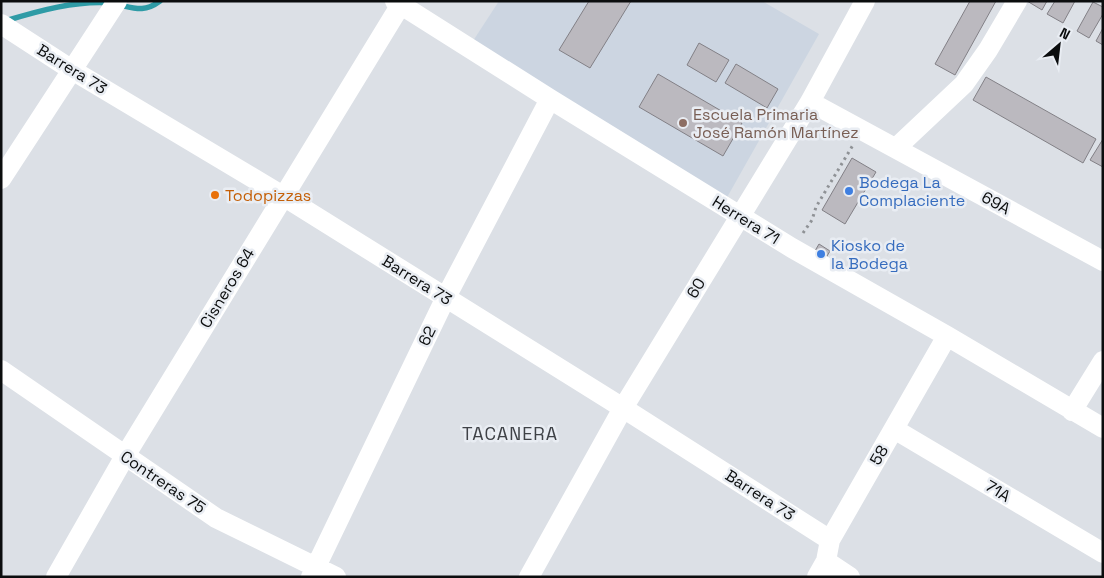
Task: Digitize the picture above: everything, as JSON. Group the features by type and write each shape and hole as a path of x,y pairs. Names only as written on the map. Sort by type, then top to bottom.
{"street":[{"path":"1,179 117,1"},
{"name":"60","path":"529,577 624,408 810,102 865,1"},
{"path":"896,148 964,84 988,50 1016,1"},
{"name":"Herrera 71","path":"400,2 550,99 792,248 948,336 1103,428"},
{"name":"Cisneros 64","path":"56,577 125,456 400,2"},
{"name":"Barrera 73","path":"1,24 72,70 283,196 445,299 624,408 830,540"},
{"name":"62","path":"314,572 445,299 550,99"},
{"name":"69A","path":"810,102 1103,261"},
{"name":"58","path":"822,569 830,540 948,336"},
{"path":"1072,411 1103,361"},
{"name":"Contreras 75","path":"1,370 216,518 314,572 336,577"},
{"name":"71A","path":"894,430 1103,553"},
{"path":"822,569 850,577"}],"path":[{"path":"792,248 812,220 816,207 861,130"}],"shaded area":[{"name":"Escuela Primaria José Ramón Martínez","path":"499,1 762,1 819,34 725,201 471,44"}],"building":[{"path":"589,1 631,1 590,68 559,50"},
{"path":"970,1 996,1 955,75 935,64"},
{"path":"1027,1 1047,1 1042,10"},
{"path":"1055,1 1075,1 1063,23 1047,14"},
{"path":"1093,2 1103,7 1103,14 1089,38 1077,31"},
{"path":"1103,28 1103,45 1096,41"},
{"path":"699,43 729,60 716,82 687,65"},
{"path":"736,64 778,89 767,108 725,83"},
{"path":"658,74 742,123 723,156 639,107"},
{"path":"986,77 1096,139 1083,163 973,100"},
{"path":"1103,139 1103,167 1090,160"},
{"name":"Bodega La Complaciente","path":"852,158 876,172 845,224 822,210"},
{"name":"Kiosko de la Bodega","path":"819,244 830,251 823,263 812,256"}],"waterway":[{"path":"120,5 141,9 150,7 160,1"},
{"path":"5,21 44,10 71,5 111,3"}],"place":[{"name":"Escuela Primaria José Ramón Martínez","path":"683,123"},
{"name":"Bodega La Complaciente","path":"849,191"},
{"name":"Todopizzas","path":"215,195"},
{"name":"Kiosko de la Bodega","path":"821,254"}],"district":[{"name":"TACANERA","path":"510,433"}]}
